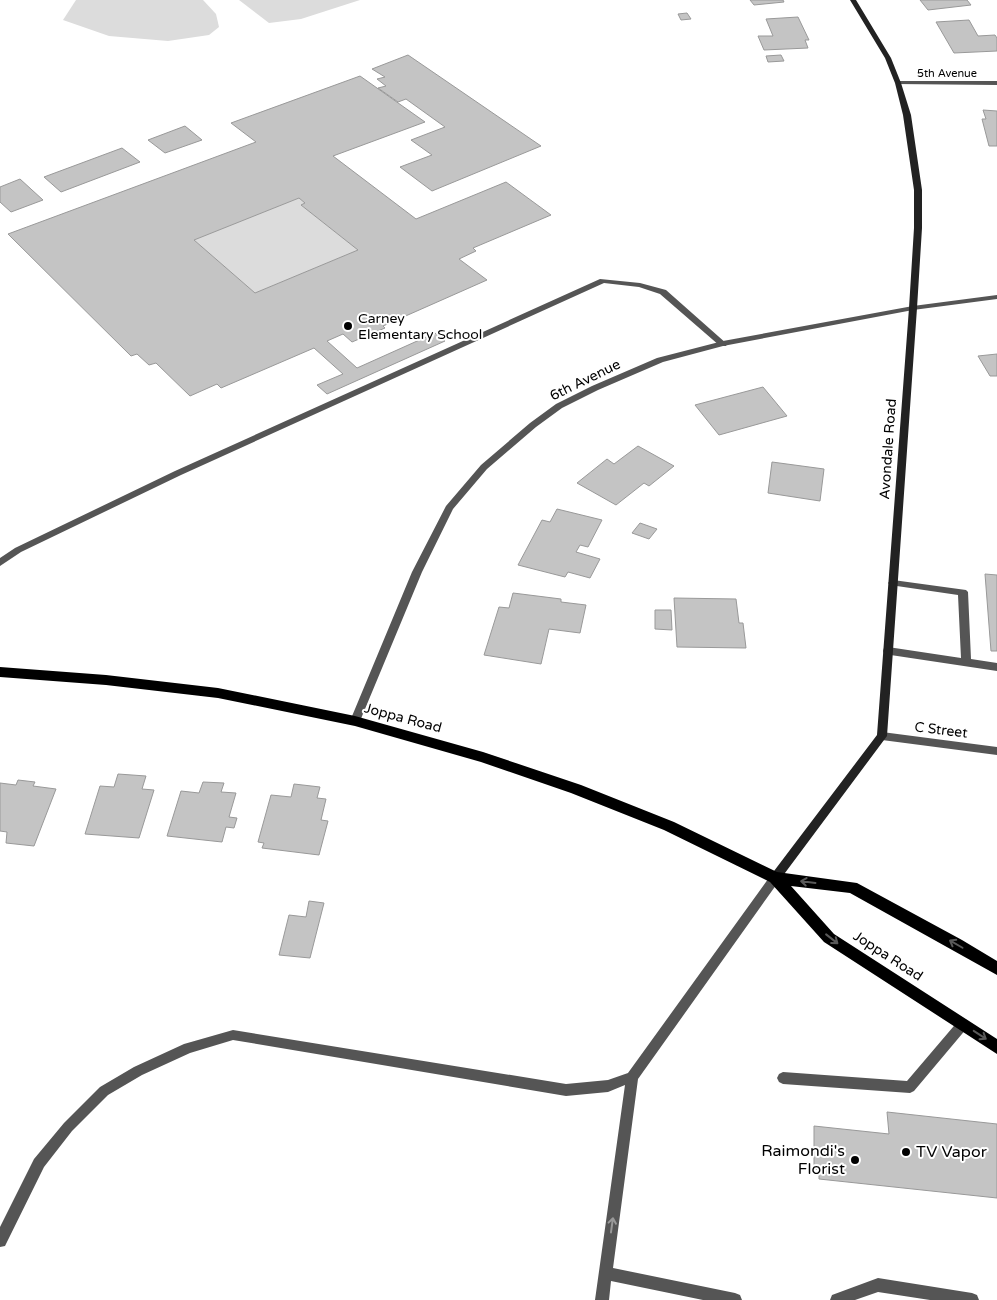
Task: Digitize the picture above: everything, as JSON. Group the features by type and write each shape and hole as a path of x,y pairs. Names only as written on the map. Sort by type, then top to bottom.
{"main road":[{"name":"Joppa Road","path":"0,672 106,680 218,694 355,722 483,757 576,789 669,826 775,878 852,887 957,944 997,969"},
{"name":"Joppa Road","path":"775,878 830,938 997,1047"}],"street":[{"name":"Avondale Road","path":"853,0 888,58 898,83 909,124 918,190 918,228 913,308 882,736"},
{"name":"5th Avenue","path":"898,83 997,84"},
{"path":"0,563 18,550 178,473 603,281 640,285 663,292 723,344"},
{"name":"6th Avenue","path":"355,722 417,572 449,508 484,467 532,425 559,406 660,360 723,344 913,308 997,297"},
{"path":"893,582 963,592 966,662"},
{"path":"888,651 997,666"},
{"path":"602,1300 632,1077 775,878 882,736"},
{"name":"C Street","path":"882,736 997,751"},
{"path":"783,1078 910,1087 963,1024"},
{"path":"0,1241 39,1163 68,1126 104,1091 138,1071 188,1048 233,1035 566,1090 608,1086 632,1077"},
{"path":"605,1274 735,1300"},
{"path":"837,1300 878,1285 972,1300"}],"shaded area":[{"path":"76,0 203,0 216,14 219,27 209,35 168,41 109,36 63,20"},
{"path":"239,0 360,0 301,19 269,23"},
{"path":"299,198 305,203 302,206 358,250 255,293 194,240"}],"building":[{"path":"750,0 783,0 784,2 754,5"},
{"path":"920,0 967,0 971,5 928,10"},
{"path":"687,13 691,19 681,20 678,14"},
{"path":"798,17 809,40 805,40 808,48 764,50 758,36 773,36 766,19"},
{"path":"969,20 978,36 995,35 997,38 997,51 954,53 936,22"},
{"path":"408,55 541,146 432,191 400,167 432,155 411,140 445,127 406,99 398,102 378,88 386,86 377,79 385,77 372,69"},
{"path":"781,55 784,61 768,62 766,56"},
{"path":"360,76 425,122 333,156 416,219 506,182 551,215 473,248 476,251 459,259 487,280 383,326 385,328 352,342 343,334 327,341 357,368 435,333 445,341 327,394 317,385 343,374 314,348 221,388 217,384 190,396 156,363 149,365 137,354 131,356 8,234 256,142 231,123","holes":["299,198 305,203 301,205 358,250 255,293 194,240"]},
{"path":"983,110 997,111 997,146 989,146 982,119 986,119"},
{"path":"185,126 202,140 165,153 148,140"},
{"path":"122,148 140,162 61,192 44,177"},
{"path":"20,179 43,200 11,212 0,202 0,187"},
{"path":"997,354 997,376 990,376 978,356"},
{"path":"763,387 787,416 719,435 695,405"},
{"path":"638,446 674,466 649,486 644,483 616,505 577,483 607,459 614,464"},
{"path":"772,462 824,469 820,501 768,493"},
{"path":"557,509 602,520 588,547 580,545 576,552 600,559 590,578 568,572 565,577 518,565 542,520 550,522"},
{"path":"640,523 657,529 649,539 632,533"},
{"path":"985,574 997,575 997,651 991,651"},
{"path":"513,593 561,599 561,602 586,605 580,633 549,629 541,664 484,655 499,607 509,608"},
{"path":"674,598 736,599 739,623 743,623 746,648 677,647"},
{"path":"655,610 671,610 672,630 655,629"},
{"path":"118,774 146,776 142,789 154,790 139,838 85,834 100,786 114,787"},
{"path":"18,780 35,782 33,786 56,789 34,846 6,843 7,832 0,831 0,783 16,785"},
{"path":"203,782 224,783 221,792 236,793 229,817 237,818 234,828 226,827 222,842 167,836 181,791 199,793"},
{"path":"294,784 320,787 317,798 326,799 321,820 328,821 319,855 262,848 264,843 258,842 271,795 291,797"},
{"path":"309,901 324,903 310,958 279,955 289,915 306,917"},
{"name":"TV Vapor","path":"887,1112 997,1124 997,1198 819,1179 819,1170 814,1169 814,1126 889,1134"}],"place":[{"name":"Carney Elementary School","path":"348,326"},
{"name":"TV Vapor","path":"906,1152"},
{"name":"Raimondi's Florist","path":"855,1160"}]}
